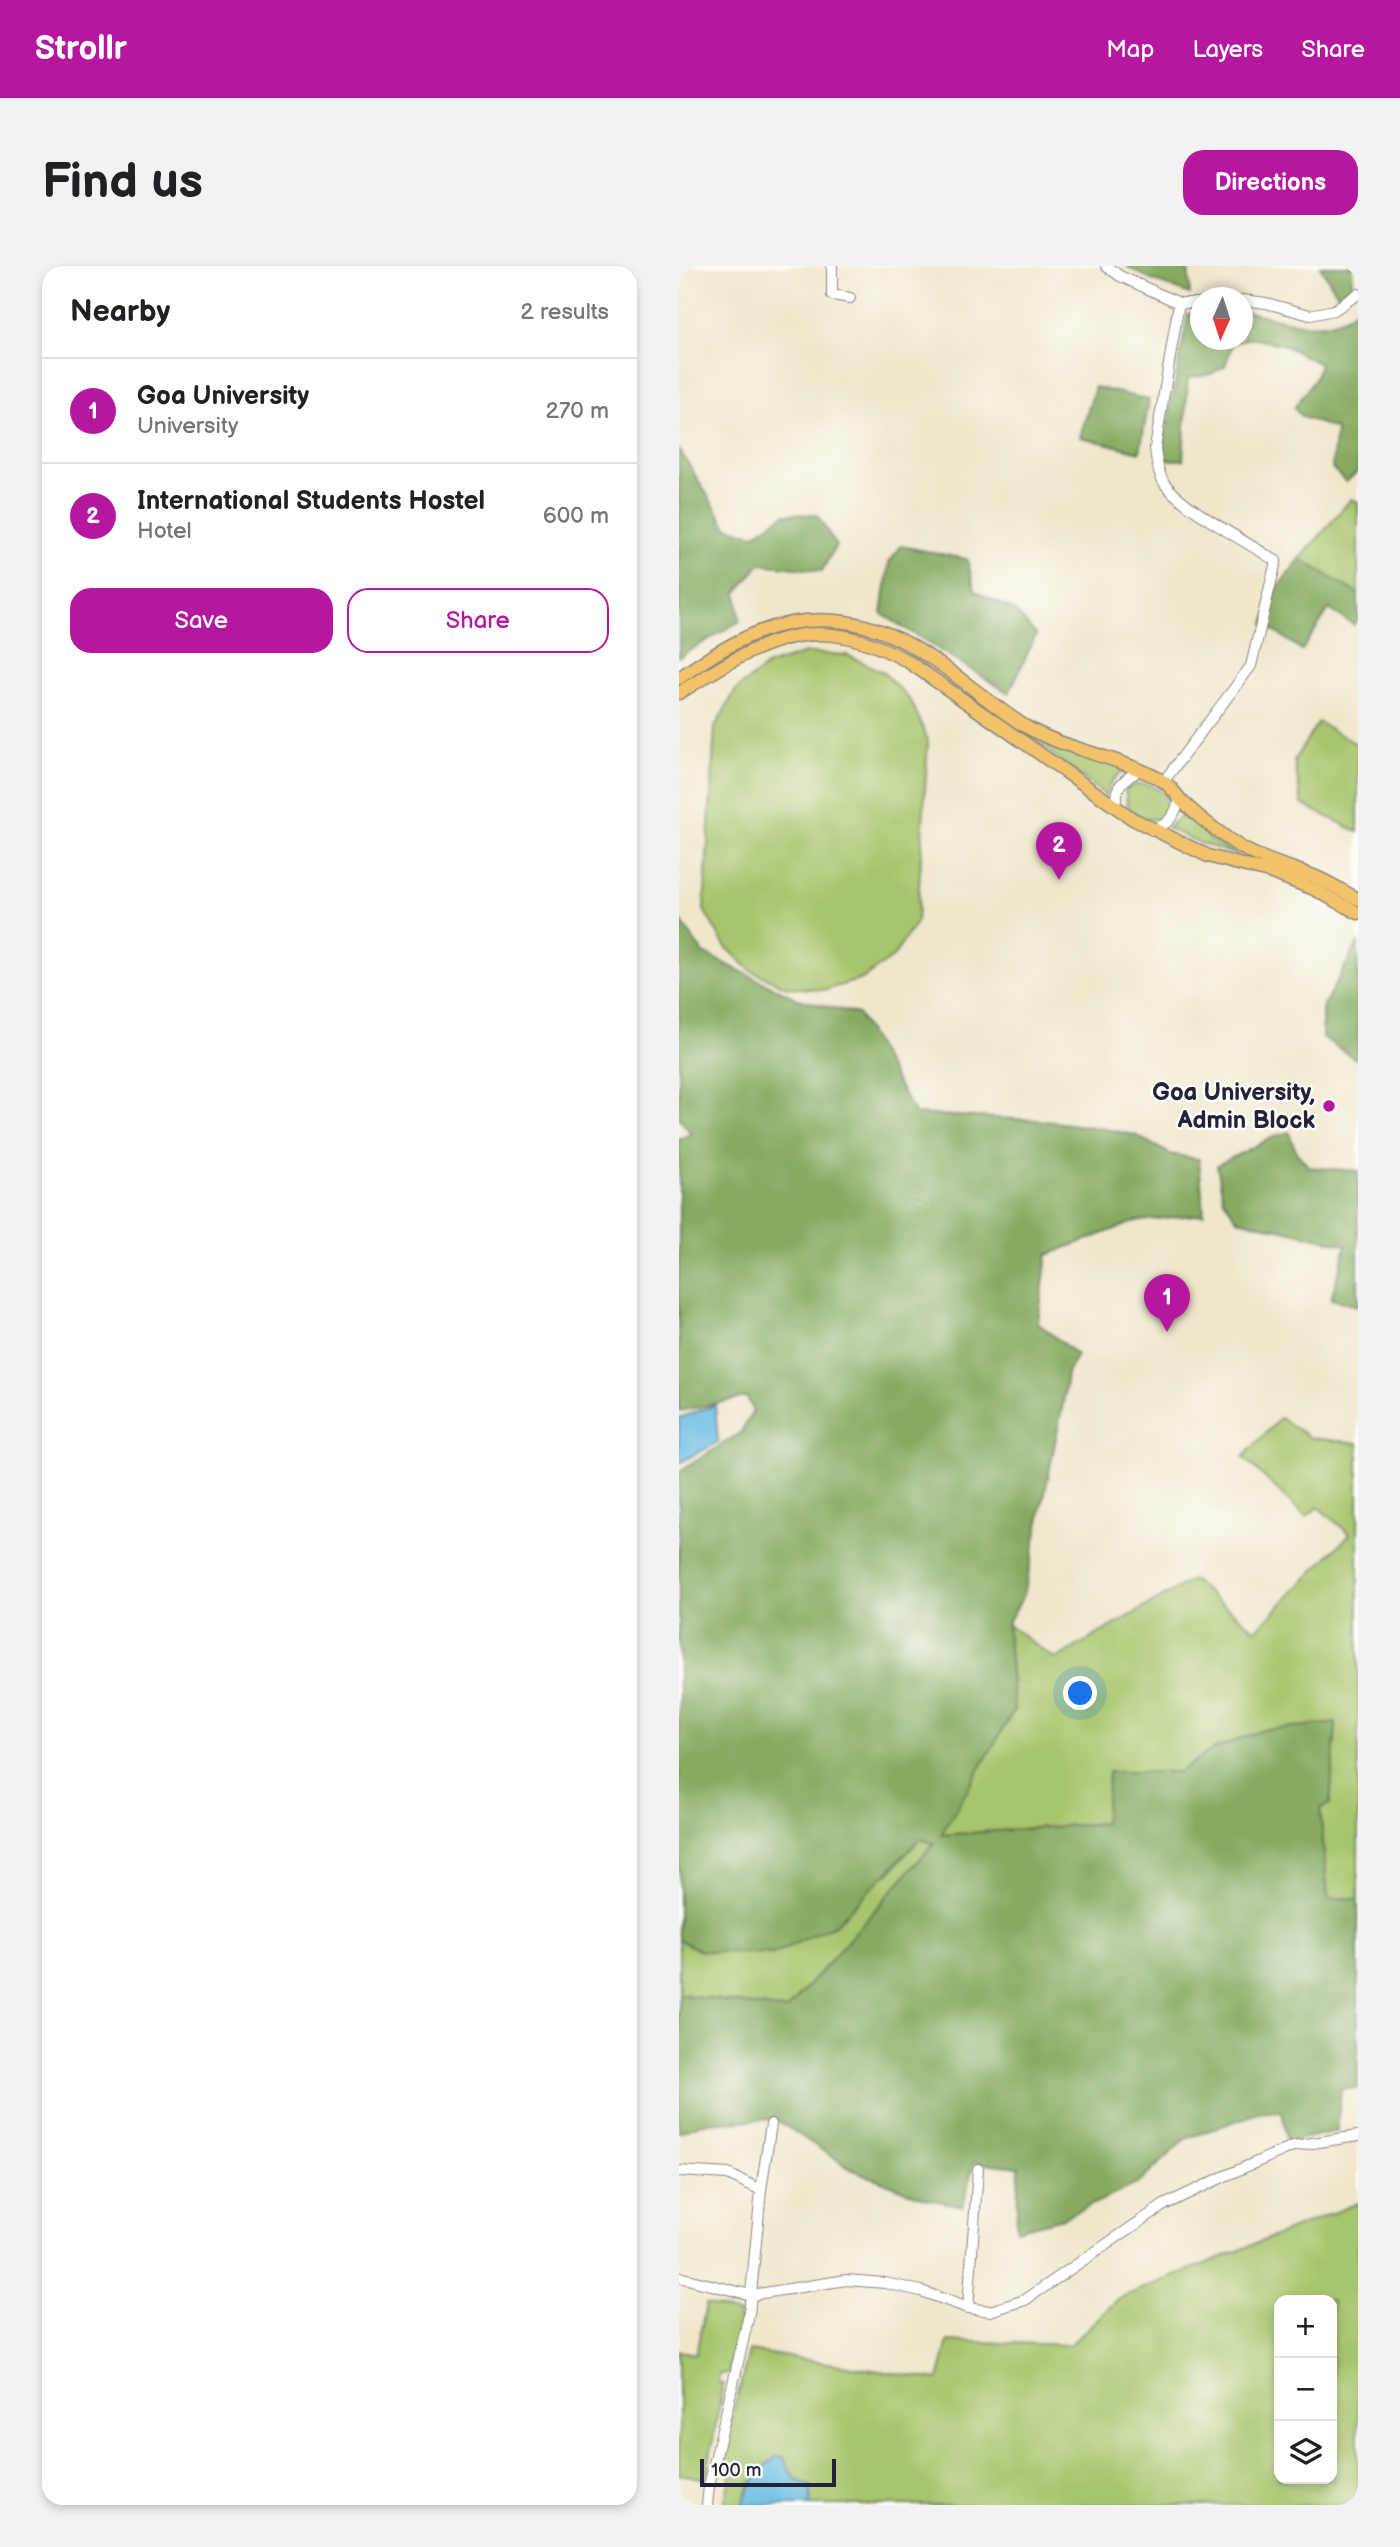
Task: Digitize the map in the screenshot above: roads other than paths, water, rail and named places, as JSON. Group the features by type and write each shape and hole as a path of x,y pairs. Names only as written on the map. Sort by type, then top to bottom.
{"main road":[{"path":"679,678 735,642 773,625 809,620 847,622 887,633 917,649 1025,726 1164,781 1180,800 1212,828 1240,846 1319,879 1358,899"},
{"path":"679,693 742,654 777,639 809,634 844,636 881,646 909,662 1116,808 1152,830 1208,856 1269,872 1314,889 1358,913"},
{"path":"1134,774 1150,775"}],"street":[{"path":"832,266 832,295 850,298"},
{"path":"1106,266 1120,276 1179,303 1190,303"},
{"path":"1253,301 1310,315 1334,310 1358,294"},
{"path":"1164,781 1251,666 1276,561 1179,498 1164,482 1155,448 1179,303"},
{"path":"1116,808 1115,794 1119,785 1134,774"},
{"path":"1152,830 1165,826 1175,814 1180,800"},
{"path":"707,2505 709,2486 749,2315 761,2190 771,2124"},
{"path":"679,2277 751,2295 846,2280 885,2283 921,2291 968,2308 990,2311 1025,2300 1164,2206 1293,2146 1358,2136"},
{"path":"968,2308 978,2169"},
{"path":"679,2171 728,2174 761,2190"}],"water":[{"path":"715,1405 718,1442 679,1463 679,1418"},
{"path":"776,2457 783,2457 796,2480 811,2487 810,2505 742,2505 756,2478"}],"place":[{"name":"International Students Hostel","path":"1059,880"},
{"name":"Goa University, Admin Block","path":"1329,1106"},
{"name":"Goa University","path":"1167,1332"}]}
